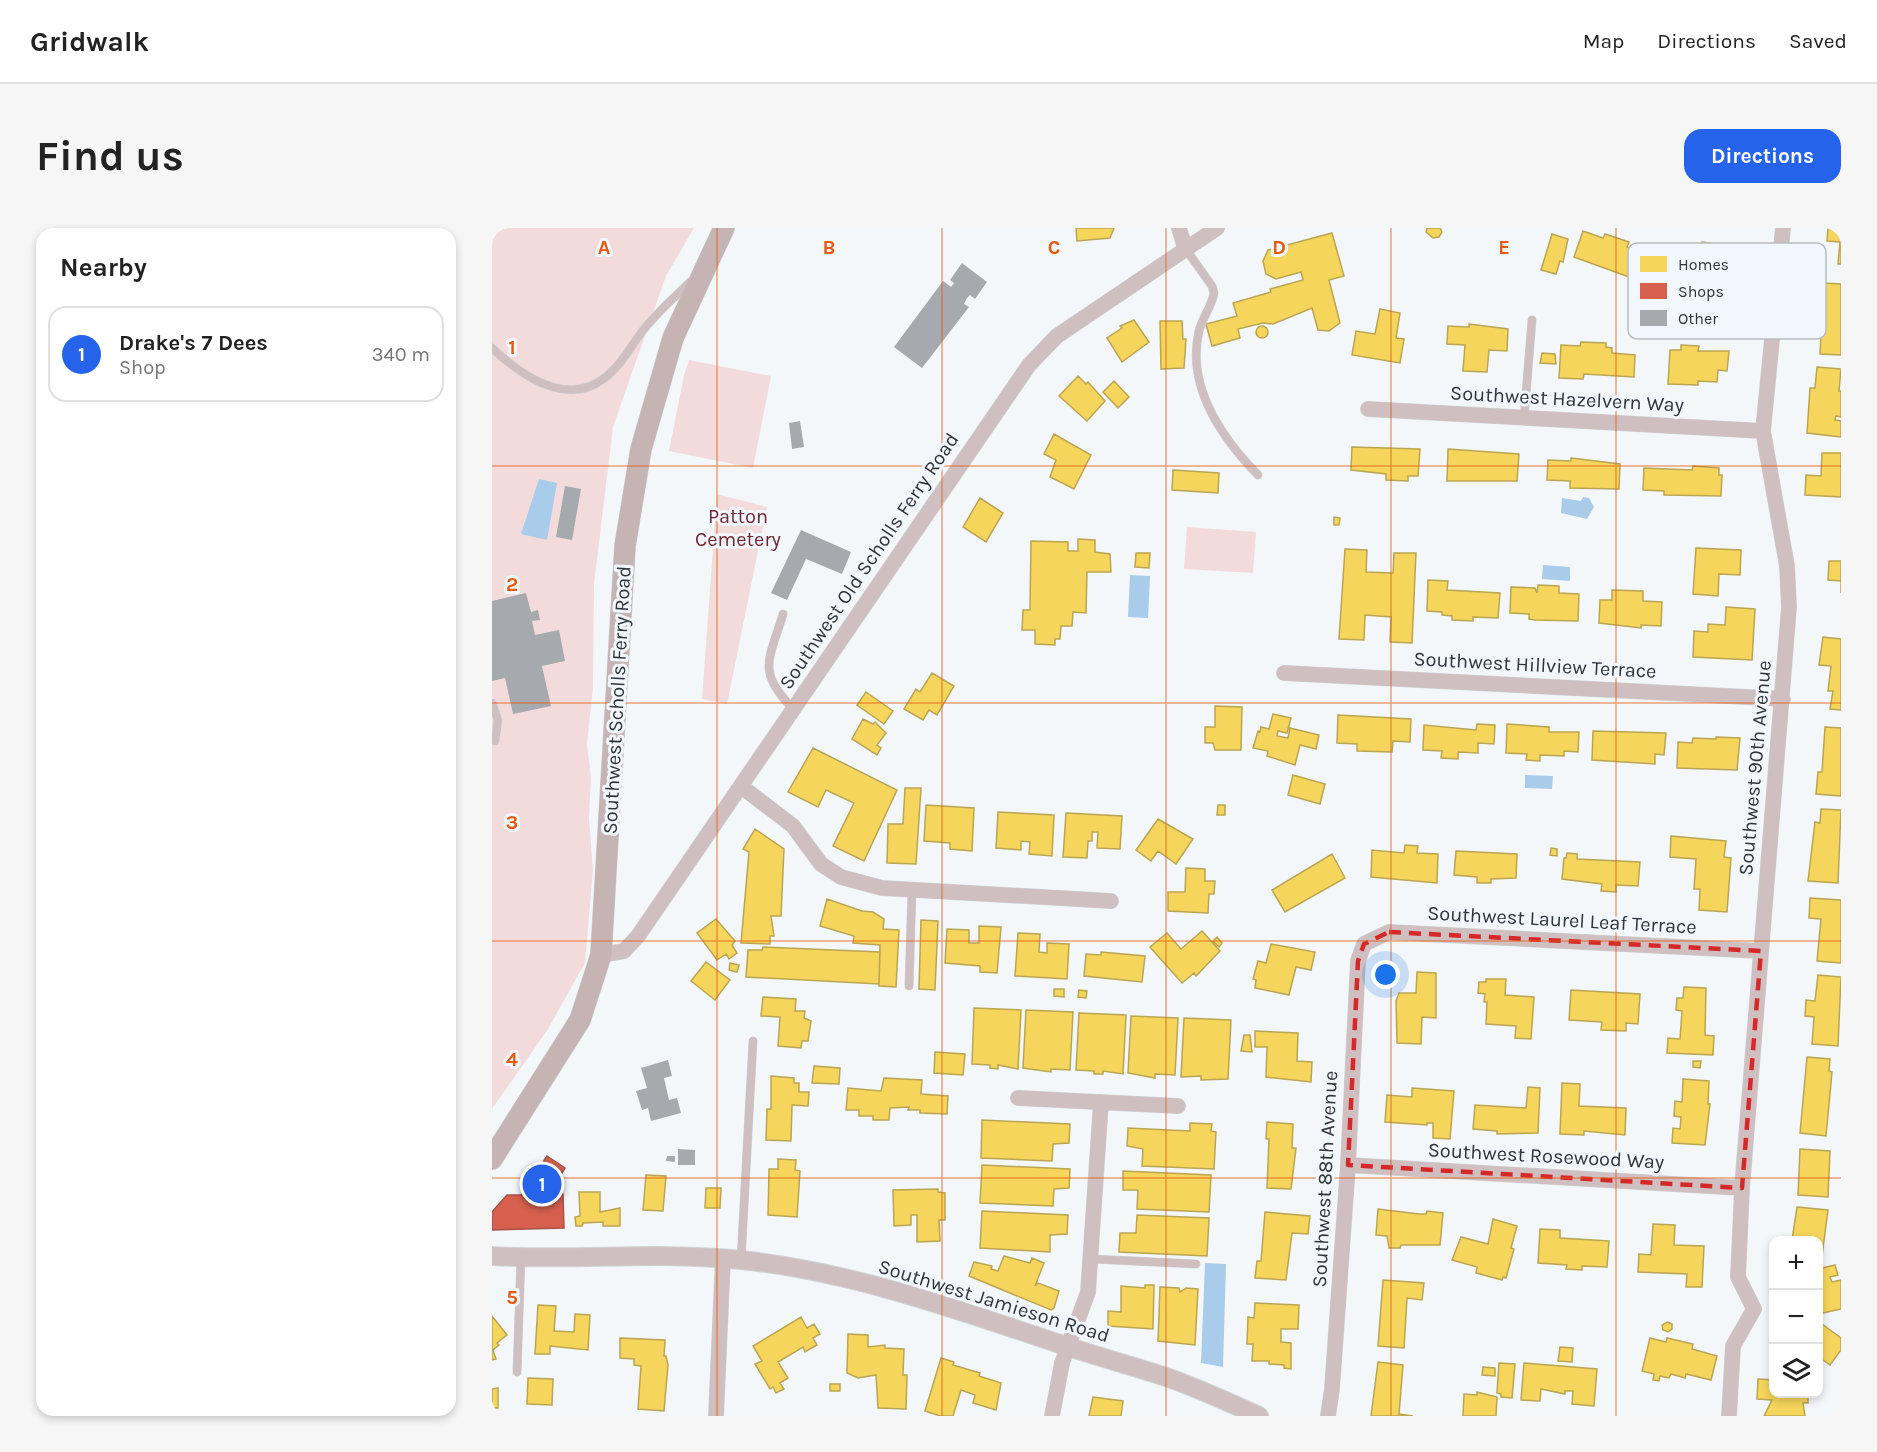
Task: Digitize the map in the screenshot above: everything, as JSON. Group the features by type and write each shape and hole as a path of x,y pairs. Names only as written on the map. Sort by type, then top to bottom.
{"main road":[{"name":"Southwest Scholls Ferry Road","path":"492,1159 580,1020 601,955 606,901 625,546 641,449 673,338 723,228"}],"street":[{"path":"1179,228 1185,248"},
{"name":"Southwest Old Scholls Ferry Road","path":"601,955 616,955 631,946 1029,365 1057,336 1217,228"},
{"name":"Southwest 90th Avenue","path":"1782,243 1784,228"},
{"name":"Southwest 90th Avenue","path":"1729,1416 1733,1346 1754,1309 1738,1277 1742,1188 1789,607 1787,566 1763,431 1773,339"},
{"name":"Southwest Hazelvern Way","path":"1368,409 1763,431"},
{"name":"Southwest Hillview Terrace","path":"1284,673 1783,699"},
{"path":"742,787 793,826 821,864 842,877 882,888 1111,901"},
{"name":"Southwest Laurel Leaf Terrace","path":"1364,944 1389,932 1761,951"},
{"name":"Southwest 88th Avenue","path":"1328,1416 1332,1389 1348,1165 1358,961 1364,944"},
{"path":"1018,1098 1178,1106"},
{"path":"1052,1416 1068,1347 1086,1302 1092,1258 1101,1102"},
{"name":"Southwest Rosewood Way","path":"1348,1165 1742,1188"},
{"name":"Southwest Jamieson Road","path":"492,1256 732,1259 807,1271 928,1300 1166,1377 1259,1416"},
{"path":"716,1416 732,1259"}],"lane":[{"path":"1185,248 1212,286 1214,293 1199,331 1196,356 1200,383 1211,415 1238,454 1258,475"},
{"path":"492,348 515,370 544,386 564,390 588,387 617,367 650,322 702,271"},
{"path":"1524,418 1532,320"},
{"path":"783,614 770,658 769,675 772,684 794,710"},
{"path":"492,703 498,720 495,741"},
{"path":"909,986 912,890"},
{"path":"732,1259 753,1041"},
{"path":"517,1372 521,1256"},
{"path":"1092,1258 1196,1264"}],"highlighted area":[{"path":"1389,932 1761,951 1742,1188 1348,1165 1358,961 1364,944"}],"green space":[{"path":"492,228 694,228 666,276 613,427 594,584 593,687 587,744 591,778 589,818 593,870 585,963 548,1029 492,1109"},
{"path":"689,360 771,376 753,468 669,451"},
{"name":"Patton Cemetery","path":"717,494 767,507 727,704 702,699"},
{"path":"1187,527 1256,532 1253,573 1184,569"}],"water":[{"path":"539,479 557,483 547,540 521,534"},
{"path":"1583,497 1589,498 1594,507 1587,519 1561,513 1562,498 1581,501"},
{"path":"1543,565 1570,567 1570,581 1542,579"},
{"path":"1130,575 1150,576 1148,618 1128,617"},
{"path":"1525,775 1553,776 1552,789 1525,788"},
{"path":"1205,1263 1226,1264 1223,1367 1201,1363"}],"building: Homes":[{"path":"1076,228 1114,228 1110,238 1077,241"},
{"path":"1427,228 1440,228 1442,232 1439,237 1433,238 1426,232"},
{"path":"1828,228 1841,228 1841,264 1838,264 1840,242 1827,241"},
{"path":"1583,231 1603,238 1605,234 1629,242 1627,247 1628,277 1574,257"},
{"path":"1332,233 1344,276 1329,280 1340,323 1329,331 1318,330 1312,308 1273,324 1263,323 1238,329 1240,338 1212,346 1206,324 1237,316 1233,303 1303,280 1301,272 1276,279 1266,274 1263,261 1268,250"},
{"path":"1552,234 1568,239 1563,262 1560,261 1556,274 1541,270"},
{"path":"1826,283 1841,284 1841,355 1820,354 1821,339 1826,339"},
{"path":"1380,309 1400,313 1396,338 1404,339 1400,363 1352,355 1356,331 1375,334"},
{"path":"1134,320 1149,342 1122,362 1107,338 1122,328 1120,326"},
{"path":"1160,321 1182,321 1183,339 1186,339 1184,368 1161,369"},
{"path":"1469,324 1508,329 1507,351 1489,350 1487,372 1463,371 1465,345 1447,344 1448,326 1469,327"},
{"path":"1264,326 1267,327 1267,337 1260,338 1257,337 1256,330 1257,327"},
{"path":"1581,342 1606,343 1606,347 1612,348 1612,353 1635,355 1634,377 1584,374 1583,379 1559,378 1561,345 1580,346"},
{"path":"1681,345 1699,346 1698,351 1729,351 1727,371 1718,370 1717,382 1698,381 1698,385 1668,384 1670,350 1681,350"},
{"path":"1542,353 1555,354 1556,364 1540,363"},
{"path":"1817,367 1841,369 1839,391 1841,391 1841,417 1836,416 1835,420 1841,421 1841,437 1807,433 1810,388 1815,388"},
{"path":"1078,376 1086,384 1088,382 1105,401 1087,421 1059,396"},
{"path":"1114,381 1129,397 1118,408 1103,392"},
{"path":"1054,434 1091,455 1074,489 1050,477 1056,460 1044,454"},
{"path":"1352,447 1420,449 1418,476 1408,476 1408,481 1386,480 1386,474 1351,470"},
{"path":"1448,449 1519,454 1517,481 1447,481"},
{"path":"1822,453 1841,453 1841,497 1805,495 1806,475 1821,476"},
{"path":"1571,458 1620,464 1619,489 1570,488 1570,481 1547,480 1548,460 1571,461"},
{"path":"1693,466 1719,468 1719,475 1722,475 1721,496 1664,495 1664,491 1643,490 1644,468 1692,470"},
{"path":"1173,470 1219,473 1218,493 1172,490"},
{"path":"980,498 1003,513 986,542 963,527"},
{"path":"1334,517 1340,518 1339,525 1334,525"},
{"path":"1078,539 1095,540 1095,552 1110,554 1111,572 1087,572 1086,613 1073,612 1072,626 1061,626 1060,639 1055,639 1055,645 1035,644 1035,630 1022,630 1023,610 1030,610 1031,541 1068,542 1068,551 1078,551"},
{"path":"1696,548 1741,550 1740,575 1719,574 1718,596 1693,594"},
{"path":"1345,549 1367,550 1366,572 1393,573 1394,553 1416,553 1412,643 1390,642 1391,617 1365,615 1364,640 1339,639"},
{"path":"1136,553 1150,553 1149,568 1135,567"},
{"path":"1829,561 1841,561 1841,581 1828,580"},
{"path":"1428,580 1448,581 1447,590 1500,593 1498,618 1473,617 1473,621 1452,620 1452,616 1442,615 1442,612 1427,611"},
{"path":"1538,585 1559,586 1559,593 1579,594 1578,621 1535,620 1529,619 1529,614 1510,613 1511,587 1535,588 1537,593"},
{"path":"1612,590 1643,591 1643,601 1662,602 1661,626 1641,625 1641,628 1599,623 1600,600 1612,600"},
{"path":"1726,607 1755,609 1752,660 1693,657 1694,631 1708,632 1708,624 1725,625"},
{"path":"1823,637 1841,639 1841,710 1830,709 1833,691 1828,691 1831,666 1819,665"},
{"path":"932,673 954,686 937,715 929,710 923,720 904,709 916,689 920,692"},
{"path":"866,692 893,711 884,724 857,705"},
{"path":"1215,706 1242,707 1241,750 1215,750 1213,743 1205,743 1205,727 1215,727"},
{"path":"1273,714 1291,718 1287,733 1278,731 1277,736 1288,738 1290,728 1319,735 1316,749 1300,745 1295,765 1267,756 1268,751 1253,748 1258,731 1260,732 1261,727 1269,729"},
{"path":"1338,715 1411,719 1410,742 1393,741 1392,752 1357,751 1357,744 1337,743"},
{"path":"863,719 873,724 875,722 886,733 877,745 881,748 877,755 852,739"},
{"path":"1477,724 1495,725 1494,744 1478,743 1478,753 1458,752 1458,759 1441,758 1442,751 1423,750 1424,725 1476,730"},
{"path":"1507,724 1549,727 1549,732 1579,732 1578,752 1564,751 1564,756 1540,755 1540,761 1526,760 1527,754 1506,753"},
{"path":"1825,727 1841,728 1841,796 1816,794 1818,772 1822,772"},
{"path":"1593,731 1666,733 1664,755 1655,754 1655,764 1592,760"},
{"path":"1716,737 1740,738 1737,770 1677,768 1678,742 1692,743 1693,738 1716,739"},
{"path":"813,748 897,790 864,861 833,846 854,803 826,790 818,807 788,792"},
{"path":"1293,775 1325,784 1320,804 1288,795"},
{"path":"905,788 921,788 916,864 887,863 888,824 903,824"},
{"path":"926,805 974,808 972,851 950,849 950,843 924,841"},
{"path":"1218,805 1225,805 1225,815 1217,815"},
{"path":"1821,809 1841,810 1838,883 1808,881 1815,822 1820,823"},
{"path":"998,812 1054,815 1052,856 1029,854 1030,842 1021,841 1021,850 996,848"},
{"path":"1066,813 1122,816 1120,849 1097,848 1098,832 1092,832 1092,841 1088,841 1087,858 1063,857"},
{"path":"1158,819 1193,839 1176,864 1158,851 1151,861 1136,850"},
{"path":"755,829 784,849 781,916 771,916 774,936 770,936 770,944 741,943 749,852 743,849"},
{"path":"1671,836 1726,841 1724,857 1731,858 1727,912 1699,910 1700,889 1694,889 1696,859 1670,857"},
{"path":"1405,845 1418,846 1417,853 1438,854 1437,883 1371,877 1372,850 1404,853"},
{"path":"1551,848 1557,849 1557,856 1550,855"},
{"path":"1456,851 1517,854 1516,878 1491,879 1491,883 1477,883 1477,877 1454,875"},
{"path":"1567,853 1577,854 1577,859 1640,862 1638,886 1616,885 1616,892 1601,891 1602,884 1562,879 1564,858"},
{"path":"1332,854 1345,878 1285,912 1272,890"},
{"path":"1186,868 1205,869 1205,881 1215,881 1214,894 1209,894 1208,913 1168,911 1168,892 1185,892"},
{"path":"1810,898 1841,900 1841,963 1817,961 1821,919 1809,918"},
{"path":"827,899 862,911 873,912 884,919 883,929 899,930 896,987 879,986 880,945 853,943 854,936 820,926"},
{"path":"716,919 735,941 732,945 737,953 729,959 726,954 717,960 697,933"},
{"path":"921,920 938,921 935,990 919,989"},
{"path":"979,926 1001,927 997,973 980,972 980,966 945,963 947,929 969,930 969,943 979,943"},
{"path":"1202,931 1220,951 1196,976 1194,973 1182,983 1150,947 1167,933 1181,949"},
{"path":"1018,933 1040,934 1039,952 1047,953 1047,943 1069,944 1067,979 1015,976"},
{"path":"1217,937 1222,943 1219,947 1213,941"},
{"path":"1271,944 1315,952 1311,970 1296,967 1289,995 1255,988 1256,980 1253,979 1258,961 1266,963"},
{"path":"763,947 880,952 879,984 746,977 748,950 762,950"},
{"path":"1101,952 1145,956 1142,982 1084,976 1086,954 1101,955"},
{"path":"706,962 730,980 715,1000 691,981"},
{"path":"730,963 739,965 737,972 729,970"},
{"path":"1417,972 1436,973 1436,1018 1422,1017 1421,1044 1397,1043 1396,1001 1399,993 1416,993"},
{"path":"1818,975 1841,977 1838,1046 1812,1044 1814,1017 1805,1016 1806,1000 1815,1001"},
{"path":"1486,979 1506,979 1505,995 1534,997 1531,1039 1515,1038 1516,1026 1486,1024 1485,994 1478,993 1479,982 1486,982"},
{"path":"1684,987 1706,988 1705,1035 1714,1036 1713,1055 1667,1053 1668,1038 1680,1039 1682,1011 1676,1010 1677,998 1683,998"},
{"path":"1054,989 1064,989 1064,997 1054,996"},
{"path":"1079,990 1087,991 1086,998 1078,997"},
{"path":"1571,990 1640,994 1638,1024 1626,1023 1626,1031 1601,1030 1602,1022 1569,1020"},
{"path":"763,997 796,999 795,1011 805,1011 804,1018 811,1021 808,1041 802,1041 801,1048 778,1046 780,1017 761,1016"},
{"path":"974,1008 1021,1010 1018,1069 998,1065 998,1069 990,1068 990,1065 972,1064"},
{"path":"1026,1010 1073,1012 1070,1070 1051,1069 1051,1072 1023,1068"},
{"path":"1079,1013 1126,1015 1123,1074 1103,1071 1103,1074 1094,1074 1094,1071 1076,1070"},
{"path":"1131,1016 1178,1018 1175,1075 1155,1074 1155,1078 1128,1073"},
{"path":"1184,1018 1231,1020 1228,1079 1201,1080 1201,1076 1181,1077"},
{"path":"1255,1031 1298,1033 1297,1061 1312,1062 1311,1082 1266,1077 1267,1047 1255,1047"},
{"path":"1244,1035 1250,1035 1252,1052 1241,1051"},
{"path":"935,1052 965,1054 963,1075 934,1073"},
{"path":"1807,1057 1830,1059 1829,1071 1832,1072 1826,1136 1800,1133"},
{"path":"1693,1061 1701,1061 1700,1068 1693,1067"},
{"path":"814,1066 840,1068 839,1084 812,1083"},
{"path":"771,1076 794,1078 794,1083 799,1083 799,1092 809,1092 808,1106 792,1105 791,1141 766,1140 767,1109 771,1109"},
{"path":"884,1078 922,1080 921,1094 948,1096 947,1114 920,1113 920,1110 908,1110 909,1107 890,1108 889,1120 873,1120 873,1116 859,1116 859,1110 846,1110 848,1088 881,1091"},
{"path":"1683,1079 1709,1081 1708,1104 1710,1104 1705,1145 1672,1143 1673,1128 1680,1129 1681,1117 1674,1116 1675,1101 1682,1102"},
{"path":"1562,1083 1580,1084 1579,1106 1626,1108 1625,1135 1584,1131 1584,1135 1560,1134"},
{"path":"1528,1087 1540,1088 1538,1133 1497,1134 1497,1131 1473,1129 1475,1105 1526,1108"},
{"path":"1412,1088 1454,1091 1450,1139 1433,1138 1433,1123 1427,1123 1427,1125 1385,1122 1387,1095 1412,1097"},
{"path":"982,1120 1070,1124 1069,1143 1053,1144 1052,1161 981,1158"},
{"path":"1267,1122 1293,1124 1292,1148 1296,1148 1291,1189 1267,1188 1269,1139 1266,1139"},
{"path":"1190,1123 1212,1124 1211,1131 1216,1132 1214,1169 1142,1166 1143,1149 1127,1146 1128,1128 1190,1131"},
{"path":"1800,1149 1830,1151 1828,1197 1798,1195"},
{"path":"778,1159 796,1160 795,1170 800,1171 797,1217 768,1215 769,1169 778,1169"},
{"path":"982,1165 1070,1169 1069,1188 1054,1189 1053,1206 980,1203"},
{"path":"1123,1171 1211,1175 1209,1212 1137,1209 1138,1190 1123,1190"},
{"path":"646,1175 666,1176 663,1211 643,1210"},
{"path":"706,1188 721,1188 720,1208 705,1208"},
{"path":"938,1189 938,1192 945,1193 945,1220 939,1220 940,1241 917,1242 917,1215 911,1215 911,1225 894,1226 893,1190"},
{"path":"579,1192 600,1192 600,1212 620,1208 620,1226 603,1226 603,1222 583,1223 582,1226 576,1226 575,1217 580,1216"},
{"path":"1797,1207 1828,1210 1823,1248 1823,1236 1793,1236"},
{"path":"1378,1209 1419,1214 1426,1214 1427,1211 1443,1213 1440,1245 1401,1245 1400,1248 1389,1248 1387,1236 1376,1235"},
{"path":"982,1211 1068,1215 1067,1234 1050,1235 1050,1252 980,1248"},
{"path":"1265,1212 1310,1216 1308,1234 1292,1233 1286,1280 1255,1278 1257,1261 1261,1261"},
{"path":"1137,1215 1209,1218 1207,1256 1119,1252 1120,1233 1136,1233"},
{"path":"1493,1219 1517,1226 1511,1248 1514,1249 1506,1278 1503,1277 1502,1280 1476,1273 1477,1267 1452,1260 1461,1237 1488,1244"},
{"path":"1653,1224 1675,1225 1674,1245 1704,1246 1702,1287 1686,1287 1687,1274 1638,1272 1639,1254 1651,1255"},
{"path":"1540,1229 1560,1230 1560,1238 1609,1241 1607,1267 1582,1266 1582,1270 1566,1269 1567,1265 1538,1263"},
{"path":"1004,1256 1030,1263 1032,1258 1044,1263 1035,1286 1038,1283 1059,1291 1054,1308 1051,1310 969,1276 974,1262 992,1266 991,1269 998,1271"},
{"path":"1835,1265 1838,1275 1830,1277 1832,1282 1841,1280 1841,1309 1823,1313 1823,1290 1823,1268"},
{"path":"1383,1280 1424,1283 1422,1300 1407,1298 1404,1348 1378,1346"},
{"path":"1145,1285 1154,1285 1153,1329 1108,1326 1108,1311 1121,1312 1121,1286 1145,1288"},
{"path":"1160,1287 1179,1288 1180,1292 1186,1288 1198,1289 1195,1345 1158,1341"},
{"path":"1255,1303 1299,1305 1298,1329 1281,1329 1281,1342 1291,1343 1291,1369 1284,1368 1284,1365 1269,1364 1269,1361 1252,1361 1253,1344 1247,1344 1248,1317 1254,1318"},
{"path":"538,1305 556,1306 554,1331 574,1332 575,1314 590,1315 588,1350 550,1346 550,1354 535,1354"},
{"path":"492,1316 507,1335 497,1343 499,1345 493,1350 496,1359 492,1360"},
{"path":"801,1317 807,1328 814,1324 820,1334 813,1338 817,1345 805,1352 803,1347 778,1362 788,1378 780,1383 784,1389 776,1393 773,1387 770,1389 755,1364 762,1361 753,1346"},
{"path":"1667,1322 1672,1324 1672,1329 1668,1332 1663,1330 1662,1325"},
{"path":"1823,1325 1841,1338 1841,1350 1830,1365 1823,1360"},
{"path":"848,1334 868,1335 868,1347 885,1345 885,1348 904,1349 903,1375 907,1375 906,1409 878,1408 876,1375 858,1378 847,1373"},
{"path":"620,1338 665,1340 664,1356 666,1356 668,1365 664,1411 638,1409 641,1366 634,1365 634,1359 620,1358"},
{"path":"1650,1338 1666,1342 1667,1338 1693,1344 1692,1349 1717,1356 1711,1380 1686,1374 1685,1378 1671,1374 1669,1378 1660,1376 1659,1381 1653,1380 1654,1374 1642,1371"},
{"path":"1560,1347 1573,1348 1572,1362 1558,1361"},
{"path":"941,1358 954,1362 953,1365 980,1373 979,1376 1001,1383 996,1410 973,1403 975,1395 961,1390 953,1416 940,1416 925,1411"},
{"path":"1378,1362 1403,1365 1399,1414 1413,1416 1371,1416"},
{"path":"1499,1363 1515,1364 1512,1398 1501,1397 1501,1394 1497,1393"},
{"path":"1524,1363 1597,1369 1594,1406 1572,1404 1573,1391 1565,1391 1565,1394 1541,1389 1540,1401 1521,1400"},
{"path":"1483,1367 1495,1368 1495,1376 1482,1375"},
{"path":"528,1378 553,1379 552,1405 527,1404"},
{"path":"1758,1379 1769,1380 1769,1398 1808,1398 1808,1403 1803,1403 1805,1416 1764,1416 1772,1400 1757,1399"},
{"path":"830,1384 840,1384 840,1391 830,1391"},
{"path":"498,1388 498,1408 492,1408 492,1389"},
{"path":"1477,1392 1497,1397 1496,1416 1463,1416 1464,1394 1477,1395"},
{"path":"1093,1397 1123,1401 1121,1416 1089,1416"}],"building: Shops":[{"path":"547,1156 565,1168 549,1195 563,1194 564,1228 492,1230 492,1212 507,1195 521,1195"}],"building: Other":[{"path":"962,263 987,282 975,299 970,295 967,298 964,304 969,307 922,368 894,347 943,281 951,287 954,283 950,280"},
{"path":"800,421 804,447 792,449 789,423"},
{"path":"565,486 581,489 572,540 556,537"},
{"path":"801,530 851,552 842,574 806,559 787,600 771,593"},
{"path":"526,593 531,612 538,610 540,620 532,621 535,635 559,630 565,661 542,666 551,706 513,714 505,678 492,681 492,601"},
{"path":"668,1060 672,1076 664,1078 669,1100 677,1098 681,1113 651,1121 648,1108 642,1110 636,1091 647,1088 641,1068"},
{"path":"678,1149 695,1150 695,1165 678,1165"},
{"path":"667,1156 675,1156 675,1162 666,1161"}],"place":[{"name":"Drake's 7 Dees","path":"542,1184"}]}
